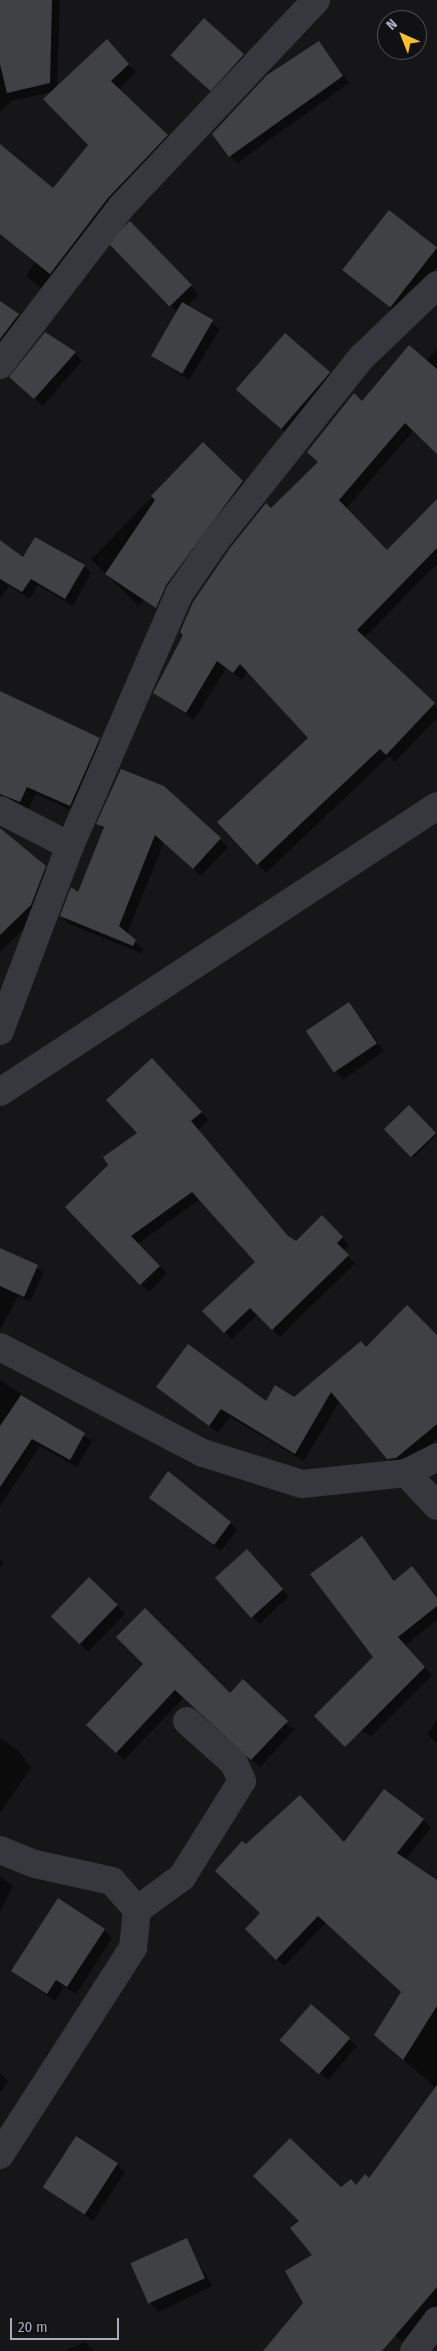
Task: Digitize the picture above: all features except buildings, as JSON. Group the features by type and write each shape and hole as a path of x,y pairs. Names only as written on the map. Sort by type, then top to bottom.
{"street":[{"path":"0,365 122,206 316,0"},
{"path":"0,1031 70,846 179,594 217,539 362,357 437,285"},
{"path":"0,1092 437,806"},
{"path":"0,810 70,846"},
{"path":"0,1346 203,1454 302,1484 406,1473 437,1457"},
{"path":"406,1473 437,1506"},
{"path":"137,1910 182,1877 242,1781 234,1763 187,1720"},
{"path":"0,1850 34,1864 112,1881 137,1910 133,1948 0,2155"},
{"path":"414,2351 437,2322"}]}
